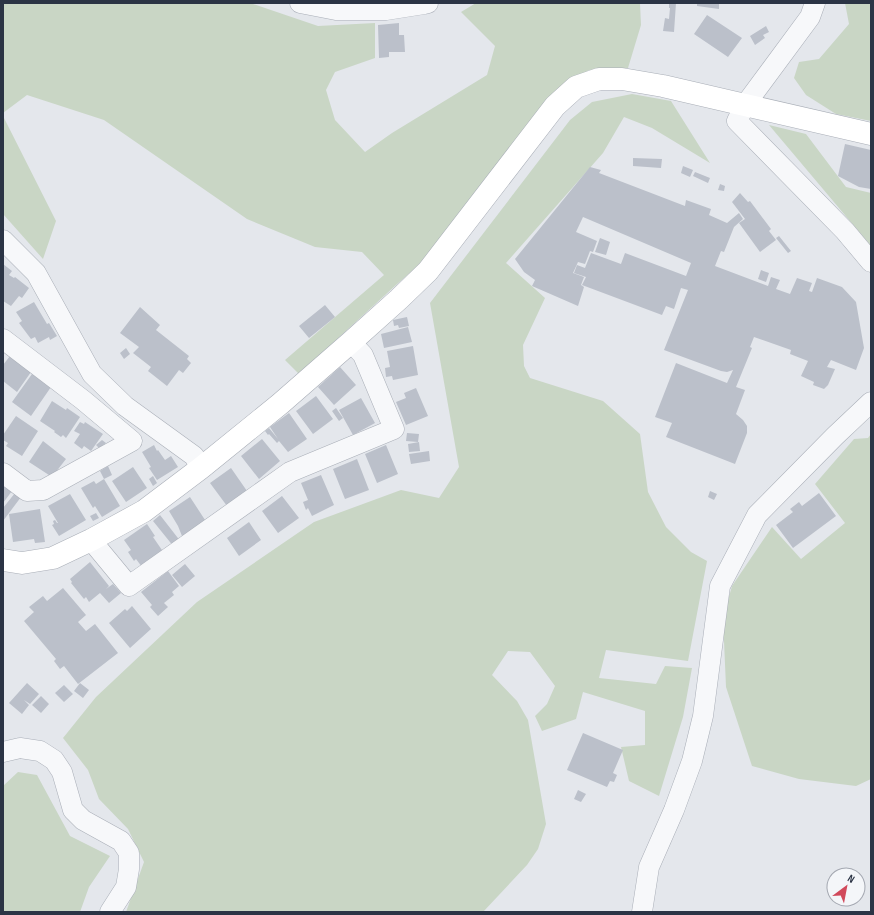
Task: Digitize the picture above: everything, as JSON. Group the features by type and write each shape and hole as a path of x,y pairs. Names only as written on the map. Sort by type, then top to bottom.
{"street":[{"path":"300,3 336,10 386,10 428,3"},
{"path":"815,3 810,17 745,105 737,121 846,231 871,262"},
{"path":"3,560 22,563 53,558 91,540 144,511 201,468 280,404 399,299 428,271 555,106 576,87 599,79 622,79 663,86 871,134"},
{"path":"3,240 36,273 92,374 125,406 194,456 201,468"},
{"path":"3,339 83,400 132,441 43,490 27,491 3,473"},
{"path":"91,540 129,586 290,472 394,429 363,355 351,342"},
{"path":"642,912 649,867 674,810 692,761 703,716 720,586 757,515 871,402"},
{"path":"3,752 20,748 40,751 54,760 62,772 73,810 83,820 121,841 129,853 129,869 126,887 110,912"}],"green space":[{"path":"3,3 250,3 318,26 375,23 375,58 335,72 326,90 335,120 365,152 392,133 487,75 495,46 461,12 476,3 640,3 641,25 628,68 589,70 567,85 421,263 299,374 285,360 384,275 362,252 315,247 247,219 104,120 27,95 3,113"},
{"path":"845,3 871,3 871,121 836,114 806,95 794,78 799,62 819,59 849,24"},
{"path":"632,94 671,101 710,163 652,128 624,117 603,153 506,263 545,298 523,345 524,366 530,378 603,401 640,434 648,492 666,527 691,552 707,561 688,661 606,650 599,678 656,684 665,666 692,668 683,717 659,796 629,781 621,747 645,745 645,711 583,692 576,719 542,731 535,716 547,704 555,686 530,652 508,651 492,675 517,701 528,720 546,824 538,849 527,865 483,912 126,912 144,862 128,829 99,799 88,770 63,738 96,697 197,602 314,522 401,490 439,498 459,467 430,303 570,120 592,102"},
{"path":"3,116 56,221 43,259 3,214"},
{"path":"769,125 806,134 846,187 871,193 871,246"},
{"path":"871,434 871,779 856,786 799,779 752,766 726,687 723,618 732,586 772,527 801,559 845,523 815,484 854,439 868,438"},
{"path":"18,772 37,775 70,836 110,856 89,887 80,912 3,912 3,786"}],"building":[{"path":"669,3 676,3 674,32 663,31 665,18 669,19"},
{"path":"697,3 719,3 719,9 697,6"},
{"path":"707,15 742,38 728,57 694,34"},
{"path":"399,23 399,35 404,35 405,52 389,52 389,57 379,58 378,25"},
{"path":"766,26 769,32 763,35 765,38 755,45 750,36"},
{"path":"845,144 871,150 871,189 859,187 838,176"},
{"path":"633,158 662,159 661,168 633,166"},
{"path":"683,166 693,170 690,177 681,173"},
{"path":"590,167 601,170 599,173 685,206 686,200 711,209 709,215 727,223 739,213 743,219 734,227 724,252 721,251 715,266 768,286 771,277 780,280 776,289 790,294 797,278 812,283 809,291 812,292 817,278 842,287 856,302 864,348 856,370 831,360 827,367 835,369 828,385 824,389 813,385 814,382 801,376 808,361 790,354 791,350 754,337 750,347 752,348 736,387 745,390 736,414 747,426 747,433 735,464 666,437 672,423 655,417 676,363 727,383 733,370 727,372 721,371 664,350 688,290 681,288 674,309 666,306 662,315 582,285 586,277 574,273 577,265 585,268 591,253 621,264 625,253 686,276 691,263 583,217 576,232 597,241 593,252 590,251 585,264 578,262 573,273 584,277 581,285 584,287 578,306 532,286 535,280 524,272 515,259"},
{"path":"695,172 710,178 708,183 693,176"},
{"path":"720,184 725,186 724,191 718,190"},
{"path":"740,193 748,202 750,201 771,229 769,231 776,240 760,252 739,223 745,219 732,202"},
{"path":"779,236 791,251 788,253 776,238"},
{"path":"600,238 610,242 606,255 595,252"},
{"path":"3,264 12,271 9,275 14,278 15,277 29,288 22,298 19,296 11,306 3,301"},
{"path":"761,270 769,273 766,282 758,279"},
{"path":"34,302 47,324 49,323 57,336 50,340 49,337 38,343 35,337 31,339 19,323 22,321 16,312"},
{"path":"325,305 335,317 309,338 299,326"},
{"path":"140,307 160,325 156,330 189,356 187,359 191,363 183,373 179,370 167,386 148,371 151,367 133,353 139,347 120,333"},
{"path":"407,317 409,326 399,328 398,325 394,326 393,320"},
{"path":"408,327 412,342 384,348 381,334"},
{"path":"413,346 418,375 393,380 392,376 386,377 385,368 390,367 387,351"},
{"path":"126,348 130,354 124,359 120,353"},
{"path":"10,356 31,372 17,392 3,381 3,365"},
{"path":"340,367 356,385 334,405 318,387"},
{"path":"32,374 51,387 31,416 12,402"},
{"path":"416,388 428,416 406,425 396,402 406,398 404,393"},
{"path":"316,396 333,419 313,434 296,411"},
{"path":"361,398 375,423 353,435 339,410"},
{"path":"52,401 66,410 67,408 80,417 66,438 63,435 61,437 40,421"},
{"path":"336,408 343,418 339,421 332,411"},
{"path":"289,413 307,439 288,452 279,441 277,443 265,431 269,428 278,439 270,427"},
{"path":"16,416 38,431 22,456 6,446 8,443 3,440 3,435"},
{"path":"80,422 84,424 85,422 103,434 91,451 84,446 82,449 74,443 80,434 74,431"},
{"path":"407,433 419,434 418,442 406,441"},
{"path":"262,439 280,461 259,479 241,456"},
{"path":"102,440 106,443 99,448 96,445"},
{"path":"43,441 66,459 52,477 29,462"},
{"path":"419,442 420,451 409,452 408,444"},
{"path":"154,445 165,460 171,456 178,467 157,480 149,468 151,467 142,452"},
{"path":"386,445 398,474 377,483 365,454"},
{"path":"429,451 430,461 411,464 409,454"},
{"path":"357,459 369,490 345,499 333,469"},
{"path":"108,466 112,475 104,479 100,471"},
{"path":"133,467 147,488 126,502 112,481"},
{"path":"231,468 247,491 227,506 210,483"},
{"path":"321,475 334,505 312,516 308,508 306,510 303,502 308,500 301,483"},
{"path":"153,476 157,483 153,486 149,479"},
{"path":"104,479 120,506 102,517 95,506 93,508 81,488 94,481 96,484"},
{"path":"5,486 12,491 3,503 3,488"},
{"path":"710,491 717,494 714,500 708,497"},
{"path":"15,493 21,497 3,521 3,508"},
{"path":"819,493 836,516 793,548 776,525 793,512 790,509 799,502 802,506"},
{"path":"70,494 86,520 59,536 52,525 54,524 53,521 55,520 58,523 48,506"},
{"path":"282,496 299,518 278,533 262,511"},
{"path":"190,497 207,523 182,536 169,511"},
{"path":"40,509 45,542 35,543 34,539 13,542 9,514"},
{"path":"96,513 99,518 93,521 90,516"},
{"path":"160,515 181,542 174,547 153,521"},
{"path":"249,522 261,540 239,556 227,538"},
{"path":"147,524 155,536 153,537 164,553 142,567 136,559 134,561 128,552 131,550 124,540"},
{"path":"90,562 109,586 106,589 113,584 121,593 109,603 100,593 89,602 86,597 84,599 71,583 72,582 70,579"},
{"path":"185,564 195,576 182,587 172,575"},
{"path":"168,571 179,586 172,592 174,595 164,603 168,607 158,616 150,607 152,605 141,592"},
{"path":"63,588 86,615 78,622 86,631 95,624 118,653 78,684 64,666 60,669 54,661 56,659 24,621 34,612 29,607 43,596 47,601"},
{"path":"132,606 151,629 130,648 109,623 125,609 127,611"},
{"path":"27,683 39,694 30,704 24,700 29,705 22,714 9,703"},
{"path":"80,683 89,690 83,698 74,691"},
{"path":"64,685 73,694 64,702 55,693"},
{"path":"41,696 49,704 41,713 32,705"},
{"path":"583,733 623,750 613,773 617,775 614,782 610,781 607,787 567,770"},
{"path":"578,790 586,794 581,802 574,799"}]}
